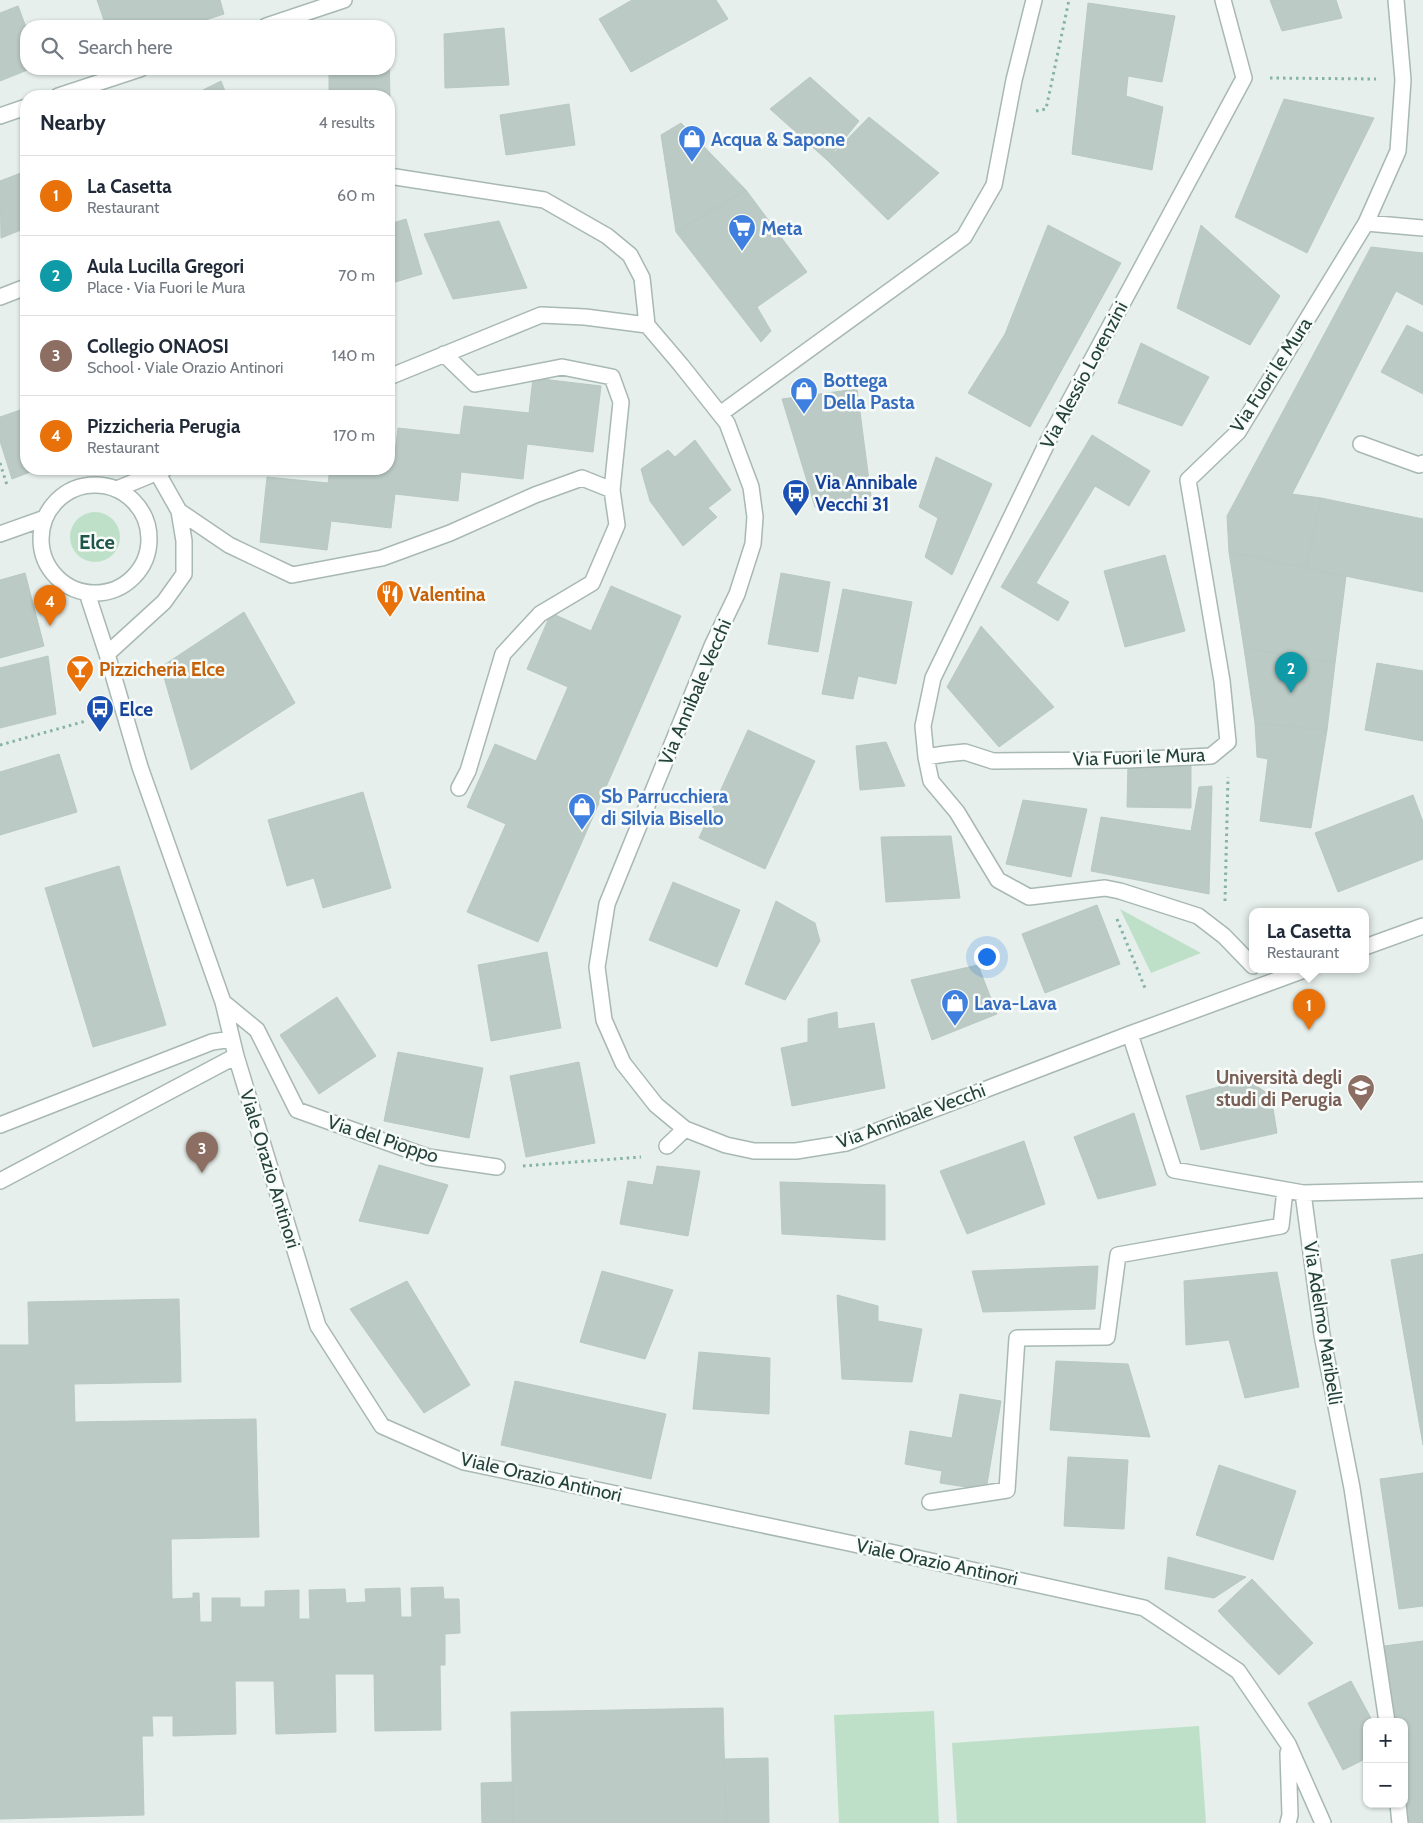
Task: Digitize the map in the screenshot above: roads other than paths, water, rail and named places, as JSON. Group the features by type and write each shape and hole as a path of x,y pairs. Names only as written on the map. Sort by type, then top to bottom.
{"street":[{"path":"284,20 344,0"},
{"path":"720,414 964,237 994,185 1014,80 1034,0"},
{"name":"Via Alessio Lorenzini","path":"926,758 923,726 933,678 1048,441 1244,78 1223,0"},
{"path":"1396,0 1403,80 1398,151 1366,223 1423,228"},
{"path":"76,90 122,75"},
{"path":"0,116 20,109"},
{"path":"395,177 544,200 607,236 630,255 642,278 647,325 585,317 541,315 395,374"},
{"name":"Via Fuori le Mura","path":"926,758 965,752 993,761 1128,760 1202,757 1211,756 1228,742 1222,681 1188,480 1238,432 1366,223"},
{"path":"0,297 20,289"},
{"name":"Via Annibale Vecchi","path":"647,325 681,364 727,423 751,487 755,517 753,544 737,594 712,646 607,904 597,967 604,1020 623,1063 656,1106 685,1130 726,1145 754,1151 796,1151 846,1143 1295,973"},
{"path":"444,354 475,384 562,367 612,376 621,402 612,490 616,525 592,583 540,614 503,654 468,771 459,788"},
{"path":"1361,444 1419,464 1423,463"},
{"path":"117,489 149,475"},
{"path":"107,654 164,602 184,574 184,541 178,511 163,475"},
{"path":"178,511 228,546 292,575 382,558 450,534 535,495 582,478 612,490"},
{"path":"84,485 101,485 117,489 134,500 145,516 150,535 148,554 139,571 125,585 107,592 87,593 69,587 53,574 43,557 40,537 44,518 54,503 67,492 84,485"},
{"path":"0,534 44,518"},
{"name":"Viale Orazio Antinori","path":"87,593 140,767 222,1002 236,1056 318,1326 382,1426 464,1462 849,1543 1144,1608 1238,1671 1288,1744 1323,1823"},
{"path":"926,758 931,781 957,812 998,880 1029,897 1105,888 1198,916 1224,936 1249,962"},
{"path":"1369,946 1423,926"},
{"path":"1260,973 1269,983"},
{"name":"Via del Pioppo","path":"222,1002 257,1030 297,1110 428,1157 497,1168"},
{"path":"1130,1034 1174,1170 1302,1193 1423,1190"},
{"path":"0,1125 212,1042 232,1039"},
{"path":"0,1181 236,1056"},
{"path":"667,1146 685,1130"},
{"path":"930,1502 1007,1490 1018,1338 1107,1337 1118,1255 1281,1226 1285,1190"},
{"name":"Via Adelmo Maribelli","path":"1302,1193 1322,1335 1352,1488 1386,1718"},
{"path":"1288,1744 1290,1815 1288,1823"},
{"path":"1398,1808 1400,1823"}],"place":[{"name":"Acqua & Sapone","path":"692,163"},
{"name":"Meta","path":"742,252"},
{"name":"Bottega Della Pasta","path":"804,415"},
{"name":"Via Annibale Vecchi 31","path":"796,517"},
{"name":"Valentina","path":"390,618"},
{"name":"Pizzicheria Perugia","path":"50,626"},
{"name":"Pizzicheria Elce","path":"80,693"},
{"name":"Aula Lucilla Gregori","path":"1291,693"},
{"name":"Elce","path":"100,733"},
{"name":"Sb Parrucchiera di Silvia Bisello","path":"582,831"},
{"name":"Lava-Lava","path":"955,1027"},
{"name":"La Casetta","path":"1309,1030"},
{"name":"Università degli studi di Perugia","path":"1361,1112"},
{"name":"Collegio ONAOSI","path":"202,1173"}],"district":[{"name":"Elce","path":"97,542"}]}
